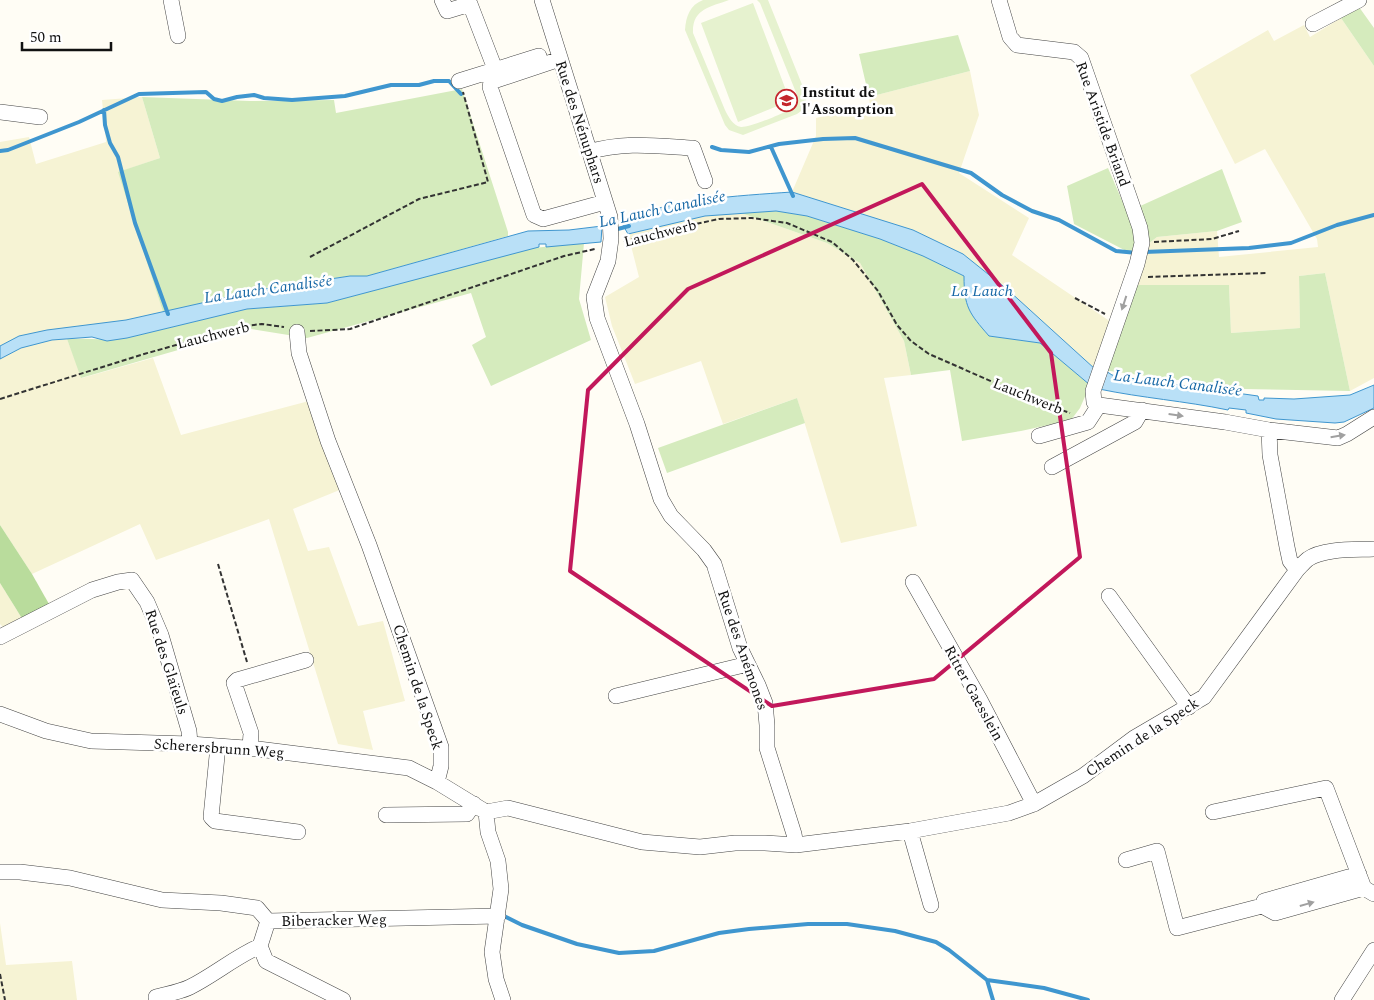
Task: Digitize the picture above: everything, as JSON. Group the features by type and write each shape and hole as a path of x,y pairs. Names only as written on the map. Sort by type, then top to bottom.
{"street":[{"path":"171,0 178,36"},
{"path":"442,0 447,11 470,4 495,70"},
{"name":"Rue des Nénuphars","path":"542,0 610,217 610,242"},
{"name":"Rue Aristide Briand","path":"999,0 1010,37 1017,45 1029,48 1074,52 1081,58 1140,228 1140,250 1133,277 1102,365 1095,399"},
{"path":"1313,24 1359,0"},
{"path":"459,81 558,55"},
{"path":"558,55 491,82 490,87 534,215 543,219 605,202"},
{"path":"0,112 40,117"},
{"path":"589,152 601,148 630,144 693,148 705,181"},
{"name":"Rue des Anémones","path":"610,242 608,260 594,297 597,318 637,424 661,499 671,516 704,550 714,564 740,648 758,684 765,704 767,748 796,845"},
{"name":"Chemin de la Speck","path":"298,332 299,353 328,441 369,545 441,747 441,766 437,782"},
{"path":"1039,436 1088,422 1095,399 1142,410 1270,430 1338,438 1374,417"},
{"path":"1052,467 1135,422 1142,410"},
{"path":"1270,430 1270,455 1287,547 1290,561 1297,570"},
{"name":"Chemin de la Speck","path":"386,815 467,814 480,808 508,808 642,842 700,847 765,842 796,845 910,831 1009,814 1034,804 1083,776 1134,738 1204,697 1297,570 1309,558 1341,550 1374,549"},
{"name":"Rue des Glaïeuls","path":"0,636 92,590 132,580 147,602 162,635 189,731 190,744"},
{"name":"Ritter Gaesslein","path":"913,582 980,700 1034,804"},
{"path":"1109,596 1189,707"},
{"path":"250,748 251,733 234,684 236,680 306,660"},
{"path":"616,696 748,664"},
{"name":"Scherersbrunn Weg","path":"0,714 46,731 91,741 250,748 410,768 437,782"},
{"path":"218,746 210,817 215,821 298,832"},
{"path":"437,782 480,808 498,861 501,889 492,952 496,979 503,1000"},
{"path":"1126,860 1157,851 1177,928 1262,906 1264,901 1366,885 1326,788 1213,812"},
{"path":"910,831 931,905"},
{"name":"Biberacker Weg","path":"0,872 20,872 70,878 162,900 221,903 257,908 268,921 498,916"},
{"path":"268,921 260,946 266,962 343,1000"},
{"path":"156,997 188,988 246,952 260,946"},
{"path":"1342,1000 1374,950"}],"path":[{"path":"310,257 419,199 488,182 459,81"},
{"name":"Lauchwerb","path":"0,399 144,354 244,326 262,324 285,327 298,332 350,329 610,242 719,219 752,218 787,223 832,242 853,260 878,291 897,325 911,341 929,354 1041,404 1069,413 1075,413"},
{"path":"1140,250 1212,239 1239,231"},
{"path":"1133,277 1267,273"},
{"path":"1075,298 1118,320"},
{"path":"218,564 251,676"},
{"path":"0,974 5,1000"}],"highlighted area":[{"path":"922,184 1051,353 1080,557 934,679 772,706 570,571 588,390 688,289"}],"shaded area":[{"path":"1341,18 1374,66 1374,378 1350,391 1325,273 1299,276 1300,328 1231,333 1229,285 1128,285 1134,255 1157,237 1217,231 1219,257 1318,247 1317,239 1265,149 1235,164 1190,75 1268,30 1274,41 1304,25 1310,37"},
{"path":"970,71 979,115 959,173 1029,218 1012,255 1111,322 1095,369 1008,290 963,254 913,230 792,192 816,136 816,118 870,105 869,97"},
{"path":"142,97 160,158 119,172 163,312 126,320 65,328 67,339 82,378 153,358 181,435 309,401 342,489 293,509 308,551 329,547 358,626 383,621 405,701 363,711 373,750 338,744 269,519 156,560 140,524 32,574 0,525 0,142 29,137 36,164 106,142 102,100"},
{"path":"741,213 827,243 860,263 904,341 911,375 884,378 917,526 841,543 797,398 723,424 701,361 635,384 612,326 605,297 639,277 628,234 705,216"},
{"path":"0,583 23,620 6,630 0,624"},
{"path":"0,923 6,965 72,961 77,1000 0,1000"}],"green space":[{"path":"703,0 729,0 709,7 699,14 693,25 693,33 731,120 741,127 752,125 790,109 796,100 797,95 760,3 757,0 768,0 805,92 806,102 800,112 743,135 729,130 725,125 685,30 689,12"},
{"path":"753,3 790,101 738,122 701,23"},
{"path":"1359,7 1374,28 1374,66 1341,18"},
{"path":"958,35 970,71 869,97 859,54"},
{"path":"462,89 508,236 367,276 350,276 264,289 163,312 118,172 160,158 142,97 250,101 334,100 336,113"},
{"path":"1108,168 1127,212 1222,169 1242,222 1217,231 1157,237 1134,255 1074,224 1067,186"},
{"path":"776,211 807,216 880,239 923,256 964,276 965,295 969,309 989,336 1040,343 1090,385 1080,408 1071,420 962,441 950,370 911,375 904,341 860,263 827,243 741,213"},
{"path":"584,243 579,299 591,340 491,386 472,345 486,337 471,293 307,338 251,329 81,378 67,339 127,338 247,309 327,303 533,248"},
{"path":"1325,273 1350,391 1245,389 1095,369 1128,285 1229,285 1231,333 1300,328 1299,276"},
{"path":"797,398 805,423 667,473 658,448"},
{"path":"0,525 49,604 23,620 0,583"}],"water":[{"name":"La Lauch","path":"792,192 913,230 963,254 1008,290 1095,369 1090,385 1040,343 989,336 969,309 965,295 964,276 923,256 880,239 807,216 776,211 705,216 628,234 620,220 662,207 683,203 727,197"},
{"path":"602,226 601,242 546,247 546,244 539,244 539,247 327,303 247,309 127,338 107,341 92,337 52,340 21,348 0,359 0,346 19,336 47,330 126,320 264,289 350,276 367,276 528,231 569,230"},
{"path":"1106,371 1112,375 1129,378 1258,396 1259,400 1264,400 1264,398 1294,399 1350,395 1374,385 1374,408 1344,422 1276,419 1246,413 1246,410 1229,408 1228,410 1099,389"}],"waterway":[{"path":"0,151 8,150 79,122 139,94 206,92 214,99 222,101 254,95 264,98 292,100 345,96 391,85 419,85 434,81 449,81 461,94"},
{"path":"104,110 105,125 110,143 118,157 135,223 168,314"},
{"path":"712,147 721,150 749,152 779,144 823,139 855,138 971,173 1002,195 1032,211 1059,220 1116,251 1137,253"},
{"path":"771,147 793,196"},
{"path":"1144,252 1249,248 1291,243 1337,225 1374,215"},
{"name":"La Lauch Canalisée","path":"614,230 629,226"},
{"path":"504,916 522,925 577,944 619,953 654,951 719,933 749,929 808,924 847,924 895,931 936,942 987,980 1044,988 1088,1000"},
{"path":"987,980 993,1000"}],"place":[{"name":"Institut de l'Assomption","path":"786,101"}]}
